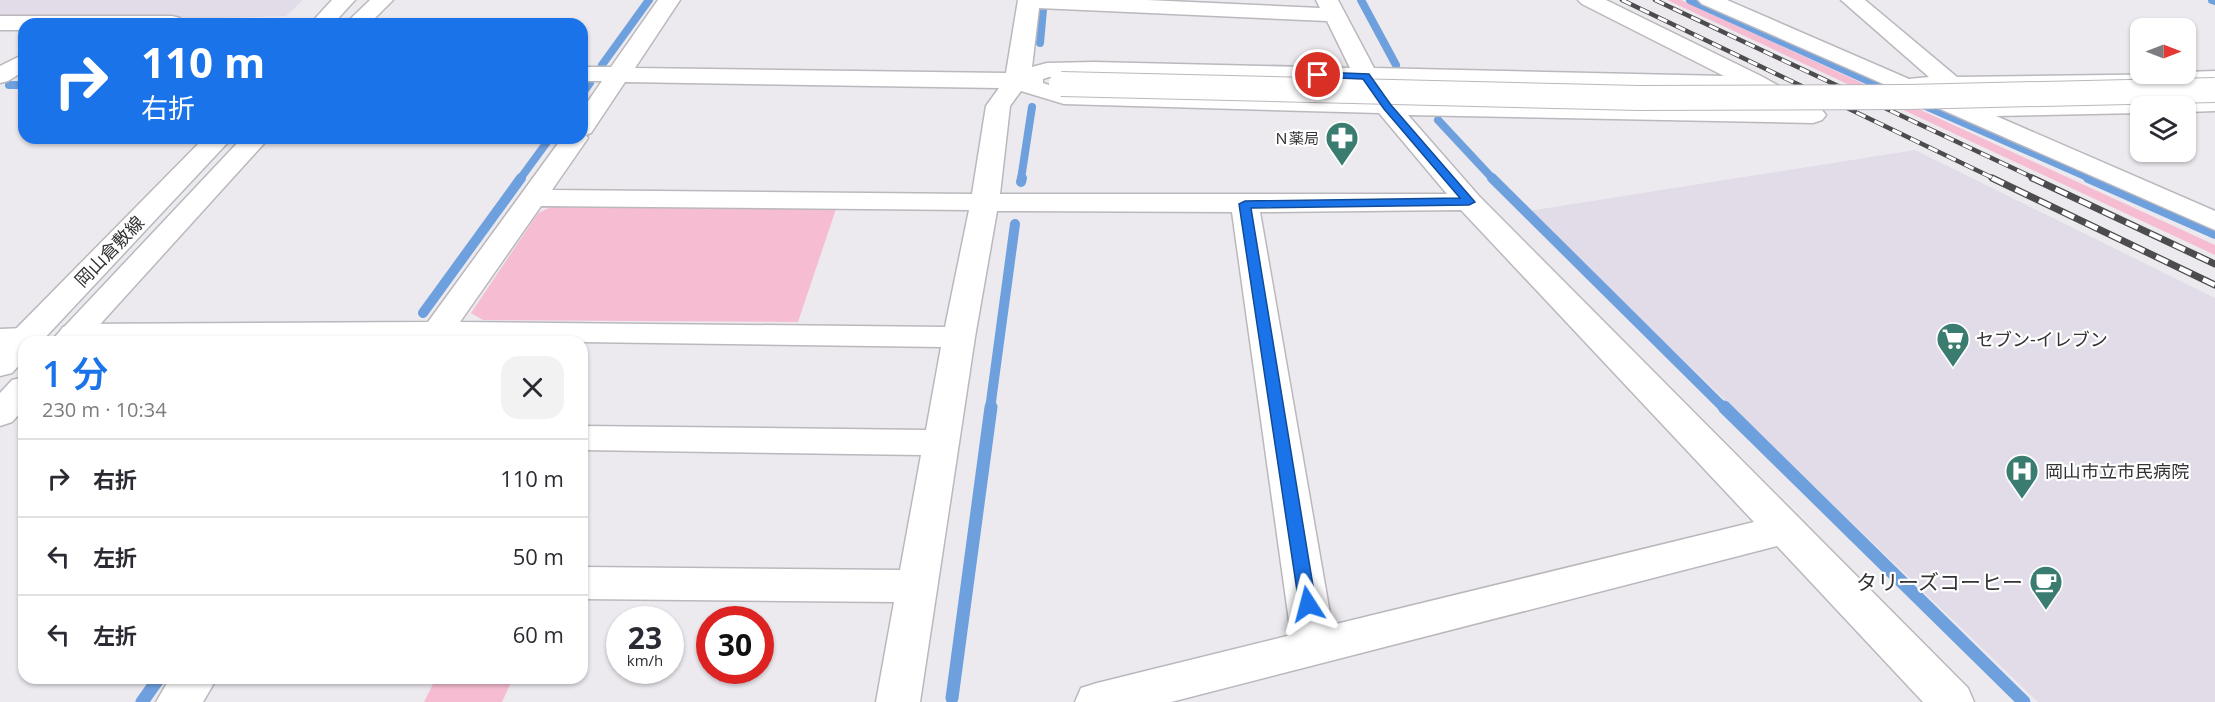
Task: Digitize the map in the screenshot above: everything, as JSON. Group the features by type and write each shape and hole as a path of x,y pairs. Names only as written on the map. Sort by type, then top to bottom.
{"street":[{"path":"327,18 344,0"},
{"path":"362,18 382,0"},
{"path":"588,119 669,0"},
{"path":"898,702 959,337 985,202 998,106 1016,80 1021,64 1029,0 1330,7 1366,76 1387,107 1469,202 1952,702"},
{"path":"1016,80 1064,97 1358,104 1387,107 1813,115 1753,81 1589,0"},
{"path":"1709,0 1959,109 2201,209 2215,221"},
{"path":"1852,0 1950,83"},
{"path":"0,23 18,23"},
{"path":"0,77 18,65"},
{"path":"1016,80 1047,70 1094,69 1720,83 1753,81"},
{"path":"588,74 1016,80 1061,84 1719,99 2215,90"},
{"path":"0,77 18,77"},
{"path":"1905,85 2215,78"},
{"path":"1959,109 2215,104"},
{"name":"岡山倉敷線","path":"0,365 12,338 213,144"},
{"name":"岡山倉敷線","path":"72,336 250,144"},
{"path":"435,336 571,144"},
{"path":"534,198 1245,204 1469,202"},
{"path":"1245,204 1314,646"},
{"path":"588,337 959,337"},
{"path":"0,414 18,394"},
{"path":"588,438 941,443"},
{"path":"1097,702 1785,529"},
{"path":"588,583 918,586"},
{"path":"178,702 191,684"}],"shaded area":[{"path":"0,0 303,0 286,16 0,18"},
{"path":"1667,0 1681,0 2215,245 2215,255"},
{"name":"岡山市立市民病院","path":"1915,150 2215,298 2215,702 2038,702 1529,211"},
{"path":"558,204 837,206 798,322 483,320 471,313 538,213"},
{"path":"433,684 510,684 502,702 424,702"}],"waterway":[{"path":"602,65 649,0"},
{"path":"1361,0 1396,65"},
{"path":"1690,0 1891,91"},
{"path":"1040,43 1043,10"},
{"path":"9,85 18,85"},
{"path":"1919,103 2092,179"},
{"path":"1021,179 1032,107"},
{"path":"1438,120 1493,179"},
{"path":"520,179 546,144"},
{"path":"423,313 521,178"},
{"path":"1021,182 1022,178"},
{"path":"2088,178 2215,234"},
{"path":"1493,179 1725,409"},
{"path":"990,409 1015,224"},
{"path":"952,698 991,407"},
{"path":"1724,407 2024,702"},
{"path":"142,702 155,684"}],"railway":[{"path":"1622,0 1995,179"},
{"path":"1655,0 2036,179"},
{"path":"1992,178 2215,285"},
{"path":"2032,178 2215,264"}],"place":[{"name":"Ｎ薬局","path":"1342,167"},
{"name":"セブン-イレブン","path":"1953,368"},
{"name":"岡山市立市民病院","path":"2022,500"},
{"name":"タリーズコーヒー","path":"2046,611"}],"route":[{"path":"1308,604 1245,204 1469,202 1387,107 1366,76 1318,75"}]}
